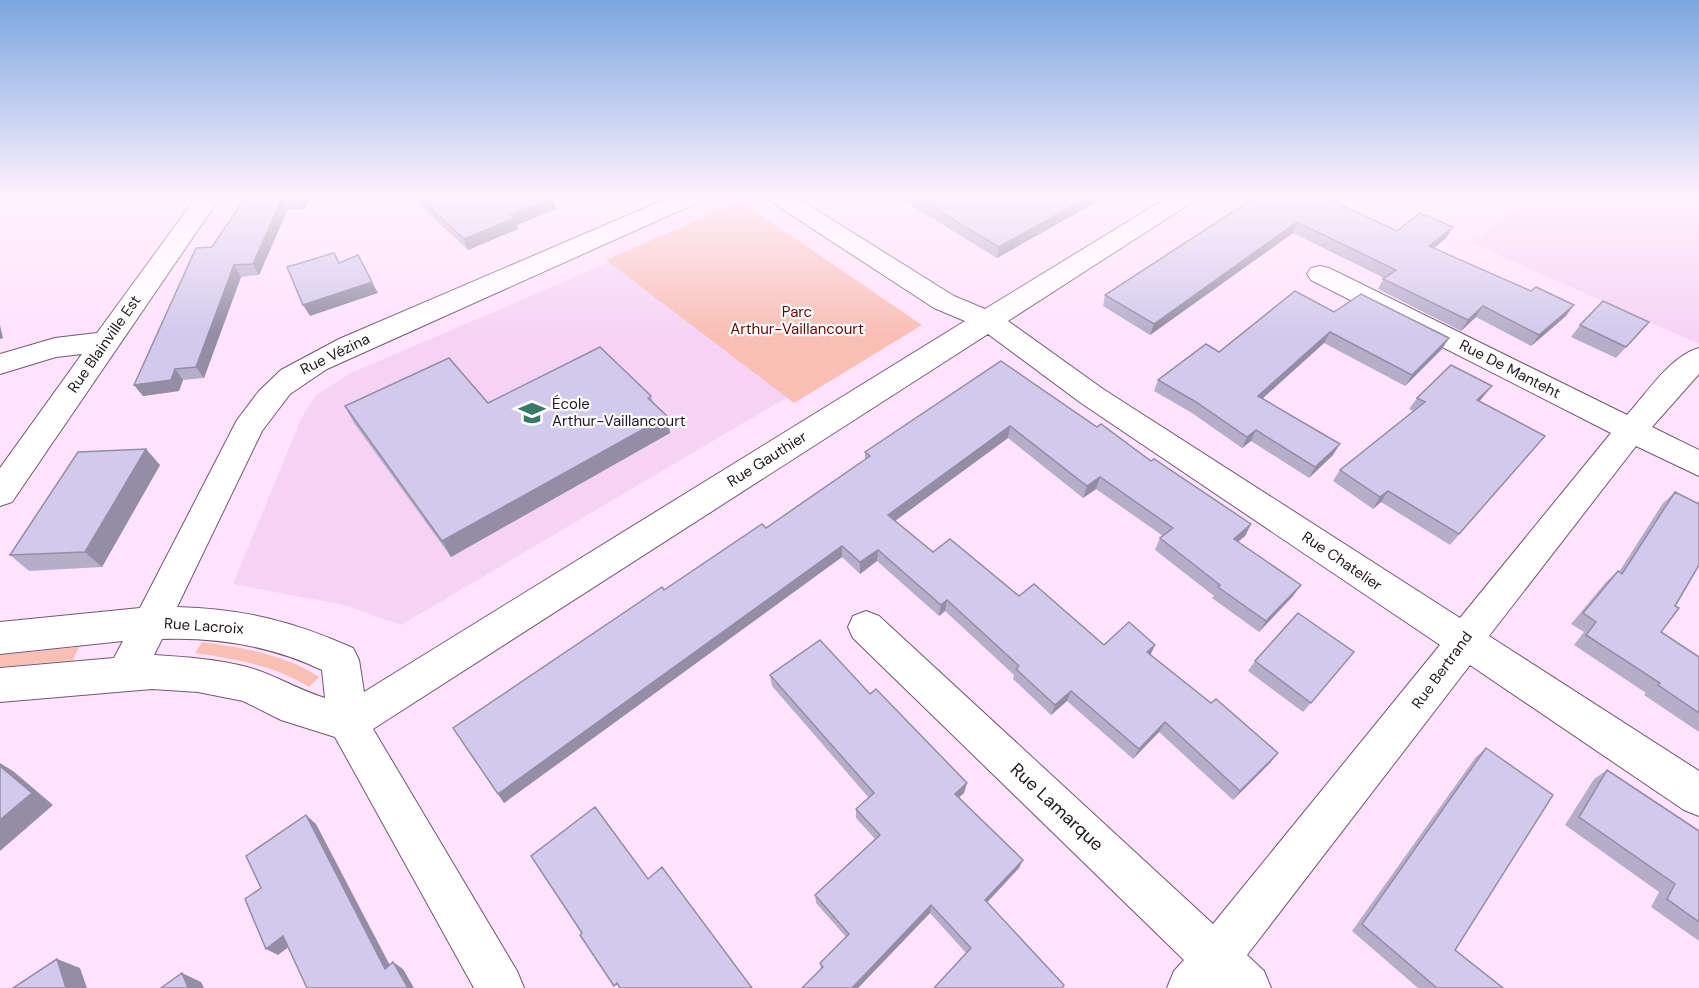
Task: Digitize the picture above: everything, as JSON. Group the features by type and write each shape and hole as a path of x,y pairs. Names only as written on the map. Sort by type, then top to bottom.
{"street":[{"name":"Rue Blainville Est","path":"0,493 176,242"},
{"name":"Rue Vézina","path":"126,673 248,429 270,395 283,381 349,346 587,242"},
{"path":"850,242 944,302 989,321"},
{"path":"889,242 968,291 989,321"},
{"name":"Rue Gauthier","path":"348,723 1113,242"},
{"name":"Rue De Manteht","path":"1320,274 1699,464"},
{"name":"Rue Chatelier","path":"989,321 1092,396 1699,795"},
{"path":"0,364 66,345 104,342"},
{"name":"Rue Bertrand","path":"1203,972 1443,673 1463,641 1631,431 1677,378 1699,358"},
{"name":"Rue Lacroix","path":"0,638 152,623 208,623 244,627 282,635 327,652 340,660 348,723 500,988"},
{"name":"Rue Lamarque","path":"866,627 1203,972 1247,988"},
{"path":"0,685 126,673 177,673 224,679 248,685 295,707 348,723"}],"shaded area":[{"name":"École Arthur-Vaillancourt","path":"656,242 793,242 915,326 767,409 401,625 344,605 233,584 302,417 316,395 351,373"},
{"path":"1699,242 1699,344 1472,243"}],"green space":[{"name":"Parc Arthur-Vaillancourt","path":"647,242 800,242 922,325 794,403 606,260"},
{"path":"202,642 277,657 319,677 309,687 268,668 195,653"},
{"path":"79,647 73,660 0,667 0,655"}],"building":[{"path":"215,242 263,242 253,264 234,265 196,367 175,369 171,380 134,385 196,248 212,247"},
{"path":"991,242 1008,242 999,247"},
{"path":"1186,242 1269,242 1154,324 1105,295"},
{"path":"1338,242 1434,242 1429,246 1531,291 1536,287 1574,305 1539,335 1483,306 1468,320 1383,279 1396,270"},
{"path":"334,253 339,263 358,255 372,282 303,305 287,267"},
{"path":"1295,291 1334,312 1361,294 1449,338 1412,375 1330,332 1258,396 1340,444 1315,467 1256,430 1247,437 1196,402 1158,380 1206,344 1219,352"},
{"path":"1603,301 1649,322 1626,347 1580,325"},
{"path":"600,347 651,396 648,398 667,416 442,541 345,406 449,358 488,403"},
{"path":"1001,361 1097,427 1101,424 1151,461 1154,459 1251,524 1234,539 1301,585 1266,621 1218,587 1220,585 1160,538 1173,528 1100,477 1087,486 1010,426 888,515 933,552 950,539 1019,596 1034,584 1104,645 1129,622 1155,645 1147,652 1211,703 1216,699 1278,753 1240,791 1165,722 1139,749 1071,691 1055,705 1016,669 1019,666 947,600 941,605 878,550 860,562 842,546 498,794 453,728 662,587 664,590 762,524 766,528 870,456 865,452"},
{"path":"1451,365 1492,386 1477,400 1545,436 1459,534 1388,491 1380,497 1340,470 1425,402 1417,398"},
{"path":"146,449 85,552 10,555 78,452"},
{"path":"1675,492 1699,504 1699,565 1675,606 1679,608 1661,632 1699,657 1699,713 1658,685 1660,683 1586,635 1596,622 1583,613 1618,571 1622,574"},
{"path":"1298,613 1354,652 1311,703 1255,661"},
{"path":"820,640 870,694 876,689 967,783 955,794 1023,860 985,900 1064,985 1062,988 934,988 971,948 931,905 852,988 802,988 823,967 820,963 849,934 815,895 880,835 856,809 874,793 770,675"},
{"path":"1486,748 1553,795 1455,950 1503,988 1437,988 1362,924"},
{"path":"0,766 32,793 0,820"},
{"path":"1607,770 1699,831 1699,922 1667,899 1675,884 1579,817"},
{"path":"595,807 648,879 662,867 752,988 620,988 617,983 614,986 531,856"},
{"path":"306,815 385,969 393,962 408,988 307,988 283,936 266,949 245,899 261,888 246,856"},
{"path":"57,959 66,988 13,988"},
{"path":"182,973 188,988 161,988"}],"place":[{"name":"École Arthur-Vaillancourt","path":"532,413"}]}
